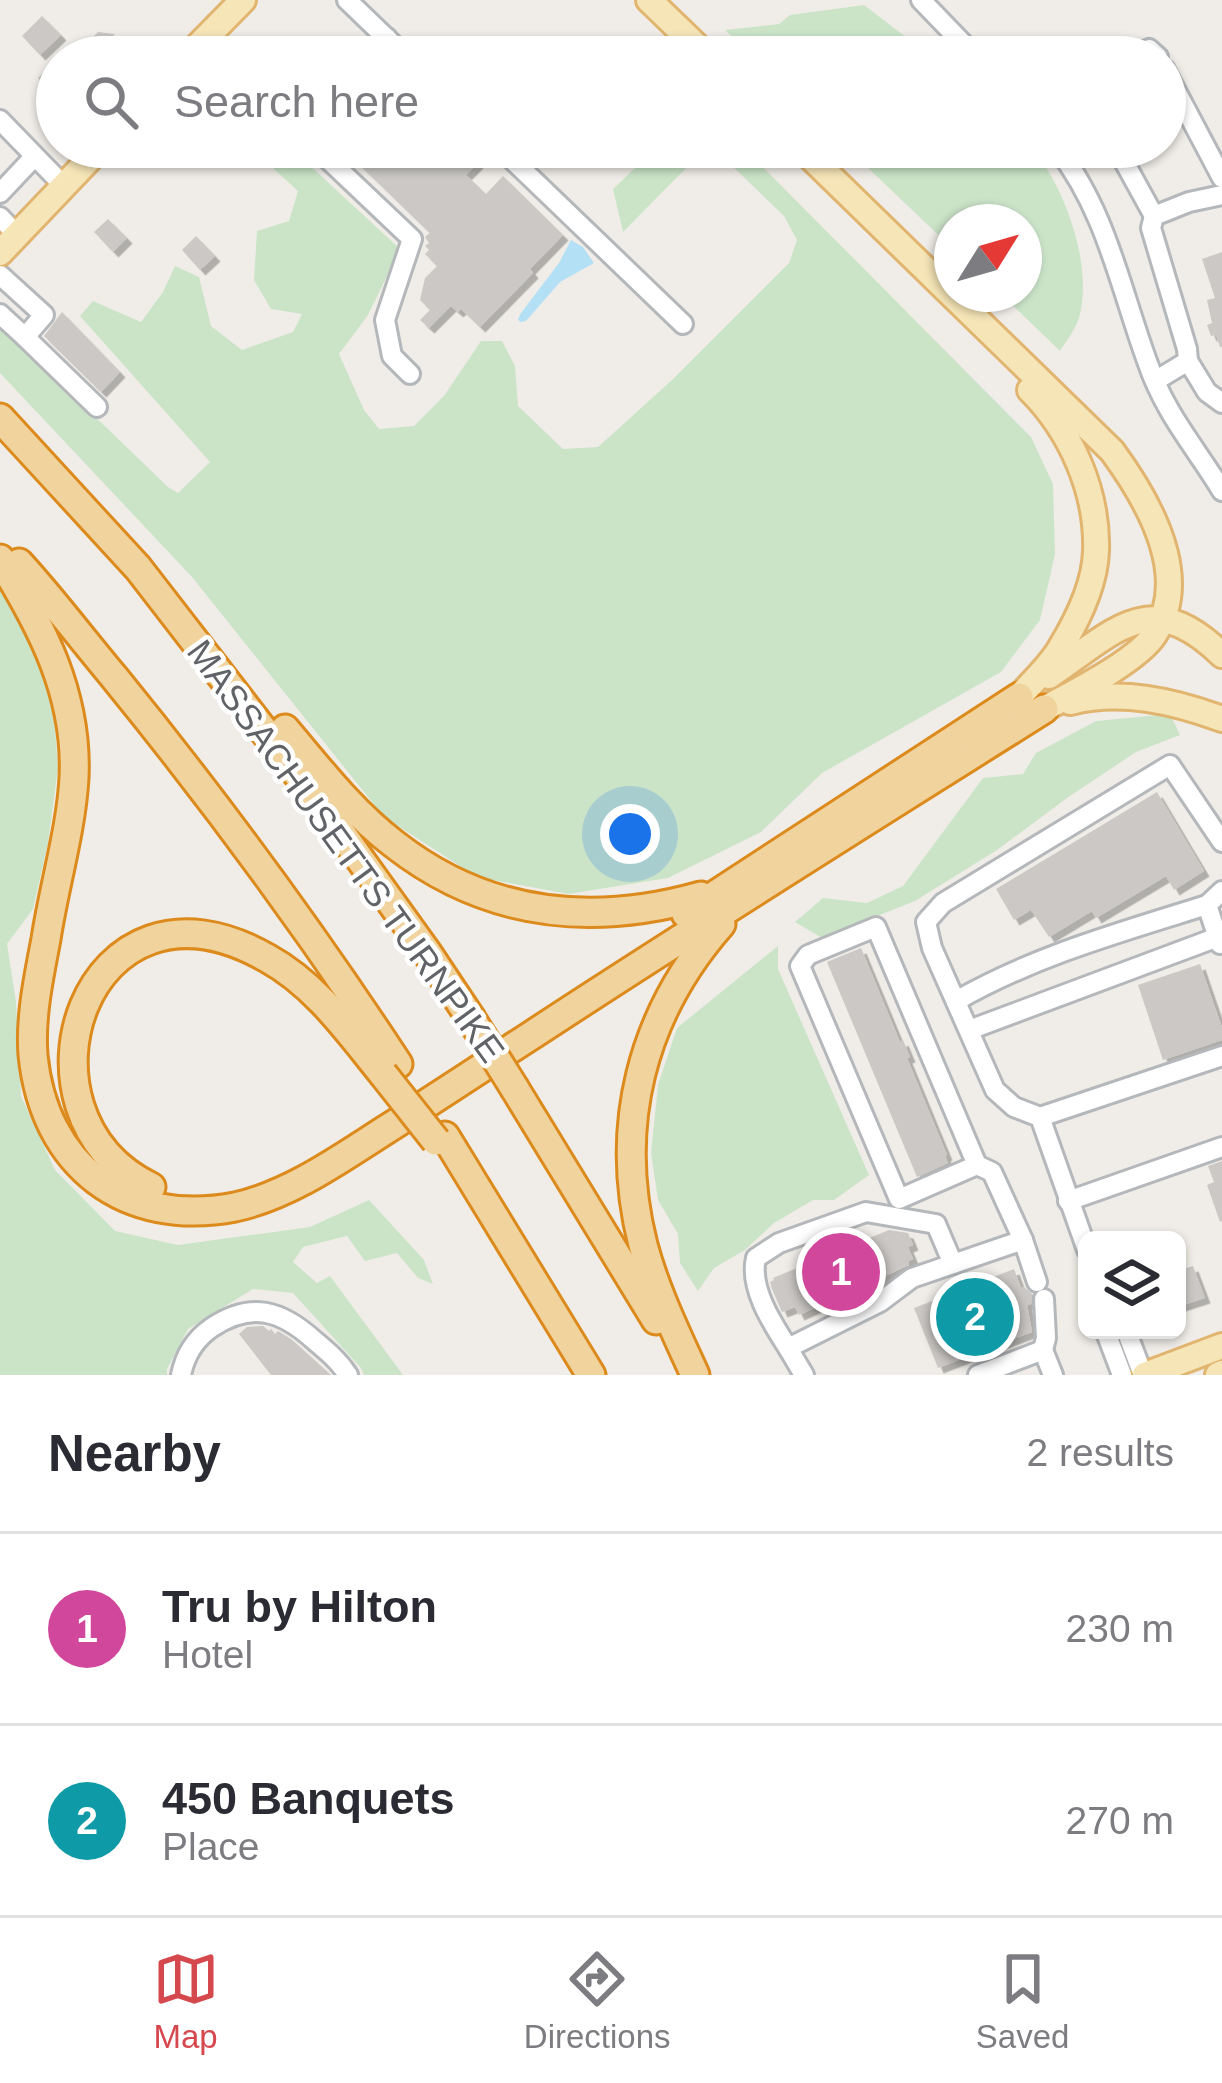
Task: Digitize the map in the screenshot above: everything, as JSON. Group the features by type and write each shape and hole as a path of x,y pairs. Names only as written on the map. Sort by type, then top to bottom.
{"highway":[{"name":"MASSACHUSETTS TURNPIKE","path":"0,418 138,568 319,802 470,1017 693,1375"},
{"path":"0,542 145,715 334,966 391,1069 491,1210 591,1375"},
{"path":"0,559 48,642 64,687 73,742 74,780 35,1001 33,1051 38,1086 46,1117 79,1166 134,1202 204,1211 278,1193 336,1162 731,896"},
{"path":"138,568 352,805 392,843 434,872 487,898 541,910 600,914 731,896"},
{"path":"391,1069 321,1000 272,960 245,946 191,933 140,939 114,952 70,1001 58,1027 54,1055 67,1119 91,1153 129,1179 155,1189 213,1192 284,1172 731,896 1032,703"},
{"path":"693,1375 643,1246 632,1190 632,1137 637,1089 657,1021 731,896"}],"main road":[{"path":"215,36 243,0"},
{"path":"627,0 664,36"},
{"path":"649,0 686,36"},
{"path":"6,235 81,168"},
{"path":"800,168 1047,408 1082,470 1096,552 1084,601 1032,703"},
{"path":"821,168 1112,452 1135,482 1164,548 1168,590 1162,618"},
{"path":"1032,703 1120,628 1145,619 1162,618 1192,629 1222,656"},
{"path":"1032,703 1094,696 1143,697 1222,719"},
{"path":"1144,1375 1222,1346"}],"lane":[{"path":"347,0 385,36"},
{"path":"921,0 956,36"},
{"path":"1186,110 1222,178"},
{"path":"0,120 34,157 0,193"},
{"path":"45,168 64,186"},
{"path":"337,168 412,238 385,320 392,356 410,374"},
{"path":"521,168 683,324"},
{"path":"1071,168 1099,218 1166,407 1220,482"},
{"path":"1128,168 1154,216 1151,228 1188,361 1208,392 1222,403"},
{"path":"1154,216 1222,195"},
{"path":"0,274 44,315 25,337"},
{"path":"0,314 98,407"},
{"path":"1155,381 1188,361"},
{"path":"1222,842 1170,765 943,903 926,922 932,949 995,1090 1014,1107 1040,1117 1222,1056"},
{"path":"956,1001 998,977 1063,951 1215,898 1220,943 968,1030"},
{"path":"977,1165 899,1199 800,966 808,955 876,927 977,1165 992,1172 1023,1240 1040,1290 1043,1350 1053,1375"},
{"path":"1040,1117 1079,1231"},
{"path":"1068,1202 1222,1147"},
{"path":"804,1375 771,1322 753,1272 756,1258 779,1243 866,1212 936,1224 953,1264"},
{"path":"788,1348 880,1302 912,1278 1023,1240"},
{"path":"181,1375 194,1341 240,1311 266,1312 296,1324 348,1375"},
{"path":"1108,1339 1122,1375"},
{"path":"1130,1339 1144,1375"},
{"path":"978,1375 1043,1350"}],"green space":[{"path":"864,5 905,36 731,36 725,30 779,24 790,15"},
{"path":"273,168 313,168 400,249 368,315 339,354 364,410 379,429 414,426 444,396 481,341 502,341 515,366 518,406 563,449 598,447 789,263 797,240 784,216 734,168 764,168 1031,437 1053,484 1055,554 1040,620 1001,672 822,773 761,832 668,878 568,894 477,877 384,817 192,577 0,373 0,325 178,493 210,462 80,316 93,301 141,322 175,266 199,277 211,326 242,350 293,332 302,314 271,309 254,280 257,231 289,221 298,191"},
{"path":"635,168 686,168 623,232 613,189"},
{"path":"868,168 1046,168 1077,240 1083,280 1079,318 1060,351 1020,312 1042,312 1042,204 934,204 934,231"},
{"path":"0,588 34,638 53,703 58,768 48,843 33,909 7,944 16,1002 21,1096 55,1170 115,1231 178,1245 310,1227 369,1200 424,1260 433,1284 418,1278 397,1253 365,1261 347,1236 303,1247 293,1262 317,1283 330,1276 403,1375 364,1375 293,1293 253,1289 188,1329 167,1375 0,1375"},
{"path":"1170,714 1180,735 1136,752 915,901 822,938 795,922 823,898 867,903 903,886 983,778 1023,774 1036,753 1096,721"},
{"path":"778,946 778,969 869,1175 834,1200 813,1200 774,1223 745,1250 714,1268 698,1291 680,1263 678,1234 658,1200 651,1153 658,1085 677,1028"}],"water":[{"path":"571,240 594,263 560,282 520,322 521,313"}],"building":[{"path":"42,16 61,35 36,36 36,51 22,36"},
{"path":"363,168 473,168 466,175 486,194 503,176 563,235 480,327 451,306 429,328 420,320 430,310 420,300 425,278 437,266 425,254 429,243 425,237 430,233"},
{"path":"108,219 127,238 113,252 94,232"},
{"path":"196,236 215,256 200,270 182,250"},
{"path":"1222,252 1220,347 1207,325 1212,323 1207,300 1215,298 1202,259"},
{"path":"62,312 120,372 101,392 44,336"},
{"path":"1157,792 1204,871 1174,890 1166,876 1096,918 1092,911 1049,937 1031,910 1014,920 996,889"},
{"path":"861,948 947,1155 948,1163 917,1177 827,962"},
{"path":"1200,964 1222,1040 1163,1060 1138,985"},
{"path":"1222,1161 1220,1222 1207,1185 1214,1182 1208,1166"},
{"path":"889,1230 908,1233 913,1245 908,1247 913,1259 909,1265 799,1315 795,1307 782,1312 770,1282 773,1278"},
{"path":"1193,1266 1205,1298 1186,1304 1186,1268"},
{"path":"1014,1269 1021,1288 1032,1294 1027,1305 1032,1332 938,1368 914,1308"},
{"path":"263,1326 291,1339 331,1375 271,1375 239,1334 247,1327"}],"place":[{"name":"Tru by Hilton","path":"841,1272"},
{"name":"450 Banquets","path":"975,1317"}]}
